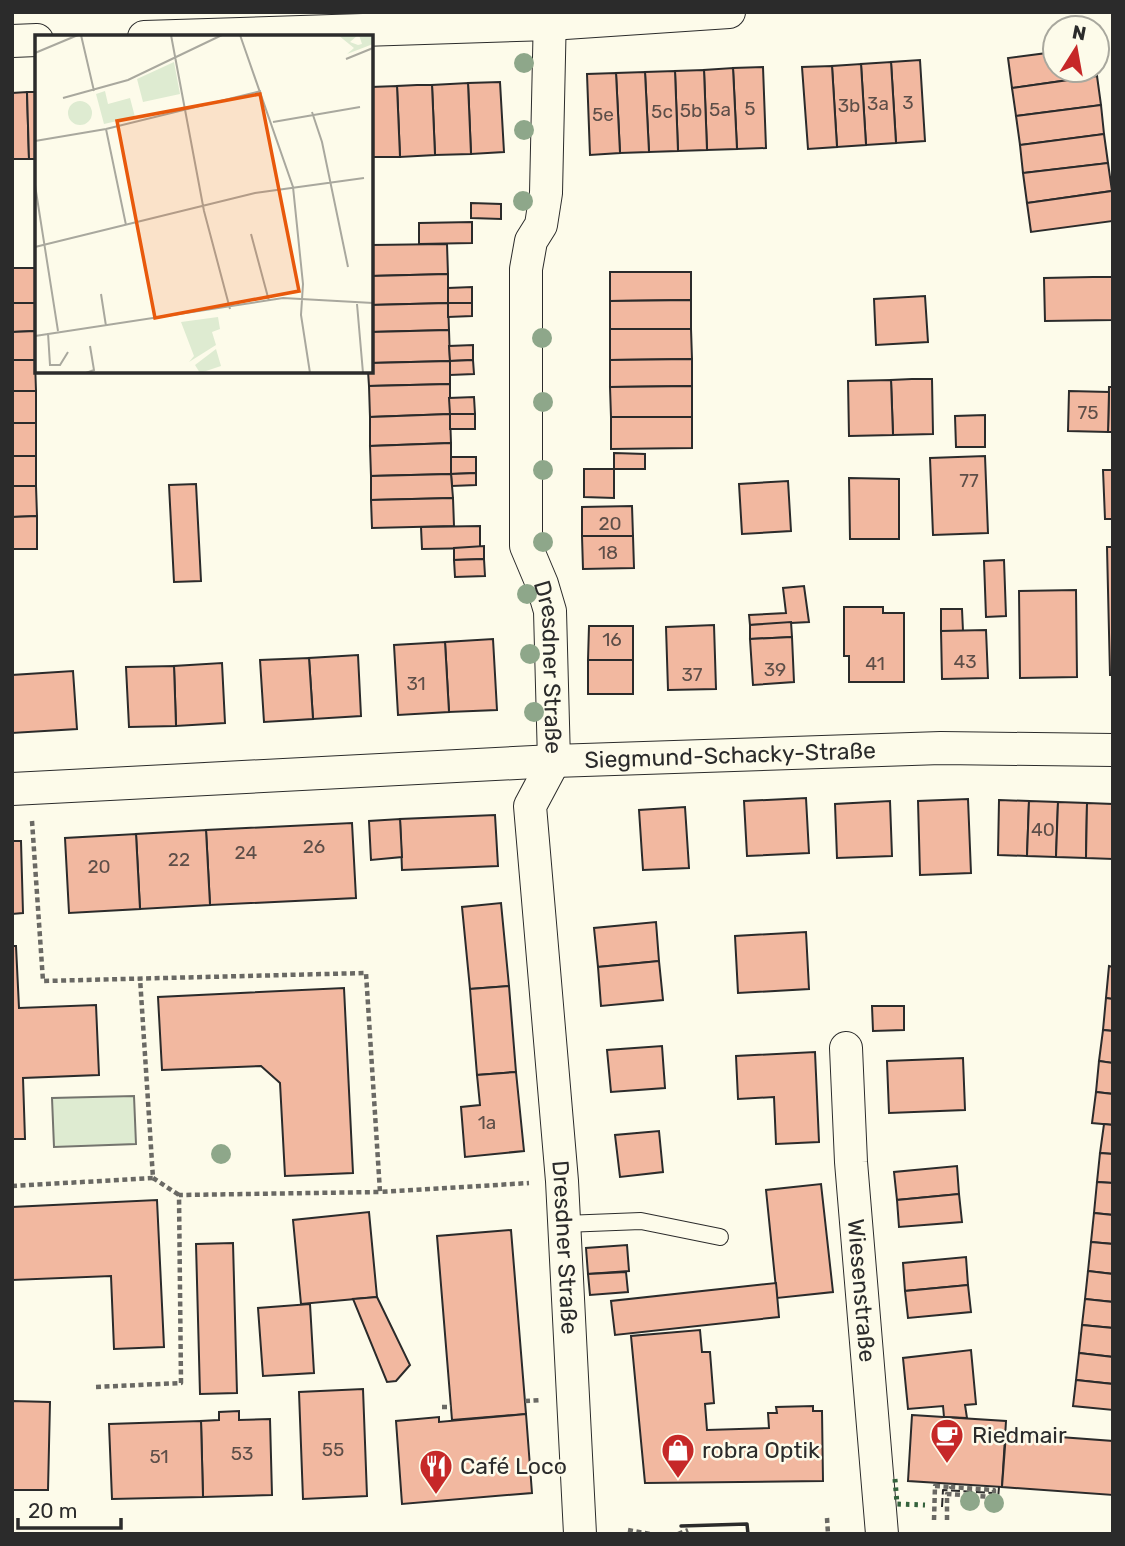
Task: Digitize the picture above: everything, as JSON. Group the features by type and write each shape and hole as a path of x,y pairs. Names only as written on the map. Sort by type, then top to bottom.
{"street":[{"path":"187,35 729,12"},
{"name":"Dresdner Straße","path":"550,18 546,193 541,225 531,241 526,270 526,547 550,611 554,761 530,806 562,1181 580,1534"},
{"path":"12,41 35,40"},
{"name":"Siegmund-Schacky-Straße","path":"21,789 554,761 940,748 1113,750"},
{"name":"Wiesenstraße","path":"846,1048 851,1162 882,1534"}],"lane":[{"path":"564,1224 641,1221 720,1237"}],"path":[{"path":"21,789 43,981 366,973 380,1192"},
{"path":"140,978 153,1178"},
{"path":"12,1186 153,1178 179,1195 380,1192 562,1181"},
{"path":"96,1387 181,1383 179,1195"},
{"path":"442,1407 452,1407"},
{"path":"934,1520 935,1486 994,1490 994,1497 947,1494 947,1520"},
{"path":"827,1517 828,1534"},
{"path":"628,1530 650,1534"},
{"path":"678,1534 688,1530"}],"green space":[{"path":"134,1096 136,1144 54,1147 52,1098"}],"building":[{"path":"1041,54 1041,84 1012,88 1008,58"},
{"path":"920,60 925,141 896,143 891,62"},
{"path":"891,62 896,143 866,145 861,64"},
{"path":"861,64 866,145 837,147 832,66"},
{"path":"832,66 837,147 808,149 802,67"},
{"path":"763,67 766,148 737,149 733,68"},
{"path":"733,68 737,149 707,150 704,70"},
{"path":"704,70 707,150 678,151 675,71"},
{"path":"675,71 678,151 649,152 645,72"},
{"path":"645,72 649,152 620,153 616,73"},
{"path":"616,73 620,153 590,155 587,74"},
{"path":"500,82 504,152 471,154 468,83"},
{"path":"468,83 471,154 435,155 432,85"},
{"path":"1041,84 1098,84 1101,105 1016,116 1012,88"},
{"path":"432,85 435,155 400,157 397,86"},
{"path":"397,86 400,157 373,157 373,87"},
{"path":"27,92 29,159 12,159 12,93"},
{"path":"27,92 35,92 35,159 29,159"},
{"path":"1101,105 1104,134 1020,145 1016,116"},
{"path":"1104,134 1108,163 1023,173 1020,145"},
{"path":"1108,163 1112,191 1027,203 1023,173"},
{"path":"1112,191 1113,221 1031,232 1027,203"},
{"path":"471,203 501,204 501,219 471,218"},
{"path":"472,222 472,243 419,244 419,223"},
{"path":"447,244 448,274 373,276 373,245"},
{"path":"12,268 35,268 35,303 12,303"},
{"path":"610,272 691,272 691,300 610,301"},
{"path":"448,274 448,303 373,305 373,276"},
{"path":"1113,277 1113,320 1045,321 1044,278"},
{"path":"472,287 472,303 448,303 448,288"},
{"path":"925,296 928,342 876,345 874,299"},
{"path":"691,300 691,329 610,329 610,301"},
{"path":"12,303 35,303 35,331 12,332"},
{"path":"448,303 449,330 373,332 373,305"},
{"path":"448,303 472,303 472,316 448,317"},
{"path":"610,329 691,329 692,359 610,360"},
{"path":"449,330 450,361 373,363 373,332"},
{"path":"35,331 35,360 12,360 12,332"},
{"path":"473,345 473,360 450,361 449,346"},
{"path":"692,359 692,386 610,387 610,360"},
{"path":"12,360 35,360 36,391 12,391"},
{"path":"473,360 474,374 450,375 450,361"},
{"path":"450,361 450,384 369,386 368,373 373,373 373,363"},
{"path":"932,379 933,434 893,435 891,380"},
{"path":"891,380 893,435 849,436 848,381"},
{"path":"450,384 450,414 370,417 369,386"},
{"path":"692,386 692,417 611,417 610,387"},
{"path":"1109,387 1113,387 1113,432 1108,432"},
{"path":"12,391 36,391 36,423 12,423"},
{"path":"1069,391 1109,392 1108,432 1068,431"},
{"path":"474,397 475,414 450,414 449,398"},
{"path":"450,414 451,443 370,446 370,417"},
{"path":"450,414 475,414 475,429 450,429"},
{"path":"985,415 985,447 956,447 955,416"},
{"path":"611,417 692,417 692,448 611,449"},
{"path":"12,423 36,423 36,456 12,456"},
{"path":"451,443 451,474 371,476 370,446"},
{"path":"614,453 645,454 645,469 614,469"},
{"path":"12,456 36,456 36,486 12,486"},
{"path":"985,456 988,533 933,535 930,458"},
{"path":"451,457 476,457 476,473 451,474"},
{"path":"584,469 614,469 614,498 584,497"},
{"path":"1103,470 1113,470 1113,519 1105,519"},
{"path":"476,473 476,485 452,486 451,474"},
{"path":"451,474 453,498 371,500 371,476"},
{"path":"849,478 899,479 899,539 850,539"},
{"path":"788,481 791,531 742,534 739,484"},
{"path":"196,484 201,581 174,582 169,485"},
{"path":"12,486 36,486 37,516 12,517"},
{"path":"453,498 454,526 372,528 371,500"},
{"path":"632,506 633,536 582,536 582,507"},
{"path":"37,516 37,549 12,549 12,517"},
{"path":"480,526 480,548 422,549 421,527"},
{"path":"582,536 633,536 634,568 583,569"},
{"path":"484,546 484,559 454,560 454,548"},
{"path":"1107,547 1113,547 1113,675 1110,675"},
{"path":"484,559 485,576 455,577 454,560"},
{"path":"1004,560 1006,616 986,617 984,561"},
{"path":"804,586 809,622 750,625 749,615 786,613 783,588"},
{"path":"1076,590 1077,677 1020,678 1019,591"},
{"path":"844,607 883,607 883,613 904,613 904,682 849,682 849,656 844,656"},
{"path":"941,609 962,609 963,631 941,631"},
{"path":"791,622 792,637 750,639 750,625"},
{"path":"714,625 716,689 668,690 666,627"},
{"path":"589,626 633,626 633,660 588,660"},
{"path":"986,630 988,678 942,679 941,631"},
{"path":"792,637 794,682 753,685 750,639"},
{"path":"493,639 497,710 449,712 445,642"},
{"path":"445,642 449,712 398,715 394,645"},
{"path":"358,655 361,716 313,719 309,658"},
{"path":"309,658 313,719 264,722 260,660"},
{"path":"588,660 633,660 633,694 588,694"},
{"path":"222,663 225,723 176,726 174,666"},
{"path":"174,666 176,726 129,727 126,667"},
{"path":"73,671 77,729 12,733 12,675"},
{"path":"806,798 809,853 747,856 744,801"},
{"path":"968,799 971,873 920,875 918,801"},
{"path":"999,800 1029,801 1027,856 998,855"},
{"path":"890,801 892,856 837,858 835,804"},
{"path":"1029,801 1058,802 1056,857 1027,856"},
{"path":"1058,802 1087,803 1086,858 1056,857"},
{"path":"1087,803 1113,804 1113,859 1086,858"},
{"path":"685,807 689,868 643,870 639,810"},
{"path":"495,815 498,866 402,870 400,819"},
{"path":"400,819 402,857 371,860 369,821"},
{"path":"352,823 356,898 210,905 206,830"},
{"path":"206,830 210,905 140,909 136,834"},
{"path":"136,834 140,909 69,913 65,838"},
{"path":"12,841 21,841 23,913 12,914"},
{"path":"501,903 509,986 470,989 462,907"},
{"path":"656,922 659,961 598,967 594,928"},
{"path":"806,932 809,989 738,993 735,936"},
{"path":"12,946 16,946 19,1008 96,1005 99,1075 23,1078 25,1139 12,1139"},
{"path":"659,961 663,1000 601,1006 598,967"},
{"path":"1109,966 1113,967 1113,999 1106,998"},
{"path":"509,986 516,1072 477,1075 470,989"},
{"path":"344,988 353,1173 285,1176 280,1083 261,1066 162,1070 158,997"},
{"path":"1106,998 1113,999 1113,1031 1103,1030"},
{"path":"872,1006 904,1006 904,1030 873,1031"},
{"path":"1103,1030 1113,1031 1113,1063 1099,1061"},
{"path":"662,1046 665,1088 611,1092 607,1050"},
{"path":"815,1052 819,1142 776,1144 774,1097 738,1099 736,1056"},
{"path":"963,1058 965,1110 889,1113 887,1061"},
{"path":"1099,1061 1113,1063 1113,1094 1096,1092"},
{"path":"516,1072 524,1151 465,1157 461,1107 480,1105 477,1075"},
{"path":"1096,1092 1113,1094 1113,1125 1092,1123"},
{"path":"1104,1124 1113,1125 1113,1154 1100,1153"},
{"path":"659,1131 663,1172 620,1177 615,1135"},
{"path":"1100,1153 1113,1154 1113,1183 1097,1182"},
{"path":"957,1166 959,1194 897,1200 894,1172"},
{"path":"1097,1182 1113,1183 1113,1215 1094,1213"},
{"path":"821,1184 833,1292 777,1298 766,1190"},
{"path":"959,1194 962,1222 899,1227 897,1200"},
{"path":"157,1200 164,1347 114,1349 111,1276 12,1280 12,1207"},
{"path":"369,1212 377,1297 301,1304 293,1220"},
{"path":"1094,1213 1113,1215 1113,1244 1091,1242"},
{"path":"511,1230 526,1414 452,1420 437,1236"},
{"path":"1091,1242 1113,1244 1113,1274 1088,1271"},
{"path":"233,1243 237,1393 200,1394 196,1244"},
{"path":"627,1245 629,1271 588,1274 586,1248"},
{"path":"966,1257 968,1285 905,1291 903,1263"},
{"path":"1088,1271 1113,1274 1113,1302 1085,1299"},
{"path":"626,1272 628,1292 590,1295 588,1274"},
{"path":"776,1283 779,1317 615,1335 611,1301"},
{"path":"968,1285 971,1312 908,1318 905,1291"},
{"path":"377,1297 410,1365 396,1381 387,1382 353,1299"},
{"path":"1085,1299 1113,1302 1113,1328 1082,1325"},
{"path":"310,1304 314,1373 263,1376 258,1308"},
{"path":"1082,1325 1113,1328 1113,1357 1079,1353"},
{"path":"700,1330 702,1352 710,1352 714,1403 705,1404 707,1430 769,1428 768,1413 777,1413 776,1407 813,1406 813,1411 822,1411 823,1481 645,1483 631,1336"},
{"path":"971,1350 976,1404 965,1405 967,1418 944,1417 943,1406 908,1409 903,1358"},
{"path":"1079,1353 1113,1357 1113,1384 1076,1380"},
{"path":"1076,1380 1113,1384 1113,1410 1073,1406"},
{"path":"363,1389 367,1496 303,1499 299,1392"},
{"path":"12,1401 50,1402 48,1490 12,1490"},
{"path":"239,1411 239,1420 270,1419 272,1495 203,1497 201,1421 219,1420 219,1412"},
{"path":"526,1414 532,1493 402,1504 396,1421 439,1417 439,1422"},
{"path":"912,1415 1006,1421 1002,1487 908,1481"},
{"path":"201,1421 203,1497 112,1499 109,1424"},
{"path":"1006,1433 1113,1441 1113,1495 1002,1487"}],"hedge":[{"path":"895,1479 897,1504 925,1505"}],"fence":[{"path":"990,1498 998,1499 999,1487"},
{"path":"942,1507 943,1490 992,1493"}],"wall":[{"path":"681,1526 747,1524 748,1534"}],"place":[{"name":"Riedmair","path":"947,1465"},
{"name":"robra Optik","path":"678,1480"},
{"name":"Café Loco","path":"436,1496"}]}
